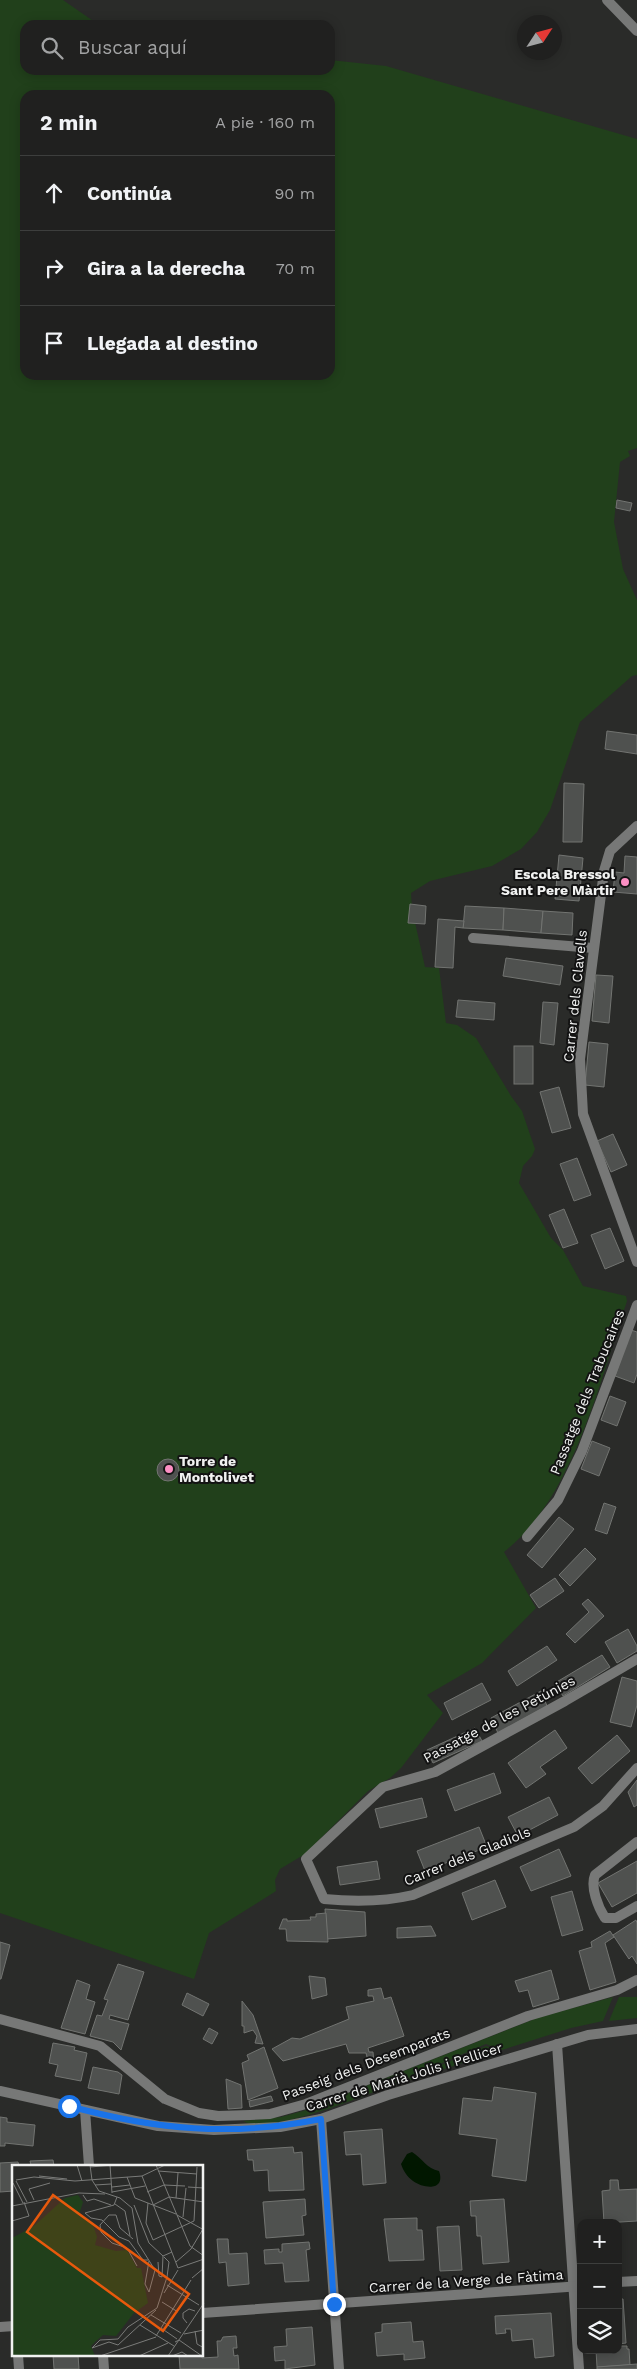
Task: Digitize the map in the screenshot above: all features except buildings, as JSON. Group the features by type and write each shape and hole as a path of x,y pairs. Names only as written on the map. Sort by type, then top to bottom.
{"street":[{"path":"607,0 636,26"},
{"name":"Carrer dels Clavells","path":"637,826 610,851 604,871 580,1060 583,1114 637,1262"},
{"path":"473,938 593,948"},
{"name":"Passatge dels Trabucaires","path":"527,1537 558,1500 582,1451 637,1304"},
{"name":"Passatge de les Petúnies","path":"306,1859 383,1787 436,1772 637,1659"},
{"name":"Carrer dels Gladiols","path":"306,1859 324,1898 372,1902 393,1900 413,1894 574,1827 603,1806 637,1768"},
{"path":"637,1842 594,1878 593,1887 605,1918 610,1919 637,1906"},
{"name":"Passeig dels Desemparats","path":"0,2019 100,2046 165,2099 182,2107 218,2116 250,2116 270,2114 306,2104 528,2016 617,1990 637,1980"},
{"path":"617,1990 637,1991"},
{"name":"Carrer de Marià Jolis i Pellicer","path":"0,2092 158,2126 214,2130 280,2127 321,2119 388,2095 588,2035 637,2029"},
{"path":"557,2044 577,2287"},
{"path":"85,2110 89,2165"},
{"path":"321,2119 339,2369"},
{"path":"622,2282 637,2281"},
{"name":"Carrer de la Verge de Fàtima","path":"204,2313 577,2287"},
{"path":"578,2309 579,2369"},
{"path":"18,2356 19,2369"},
{"path":"103,2356 104,2369"}],"green space":[{"path":"0,0 63,0 92,20 20,20 20,75 335,75 335,61 386,66 637,139 637,448 628,451 630,456 620,462 614,522 623,569 637,600 637,675 632,676 580,722 550,810 537,832 521,849 492,866 430,881 411,893 412,909 425,967 439,968 446,1023 457,1025 476,1038 522,1111 535,1149 532,1156 523,1166 519,1183 551,1238 563,1250 583,1286 626,1296 627,1301 594,1401 566,1470 549,1501 528,1529 504,1552 536,1608 482,1663 427,1695 443,1713 401,1768 390,1778 368,1791 305,1854 280,1869 275,1880 276,1891 209,1933 194,1979 0,1913"},
{"path":"613,1997 603,2021 571,2028 502,2050 486,2044 363,2096 290,2120 262,2124 243,2121 281,2117 303,2111 537,2018"},
{"path":"619,1997 637,1997 637,2018 609,2021"},
{"path":"486,2046 499,2051 389,2087"}],"shaded area":[{"path":"412,2152 428,2166 439,2171 440,2178 437,2185 423,2186 413,2181 407,2175 401,2164 407,2154"}],"place":[{"name":"Escola Bressol Sant Pere Màrtir","path":"625,882"},
{"name":"Torre de Montolivet","path":"169,1469"}],"route":[{"path":"69,2106 158,2126 214,2130 280,2127 321,2119 334,2304"}]}
